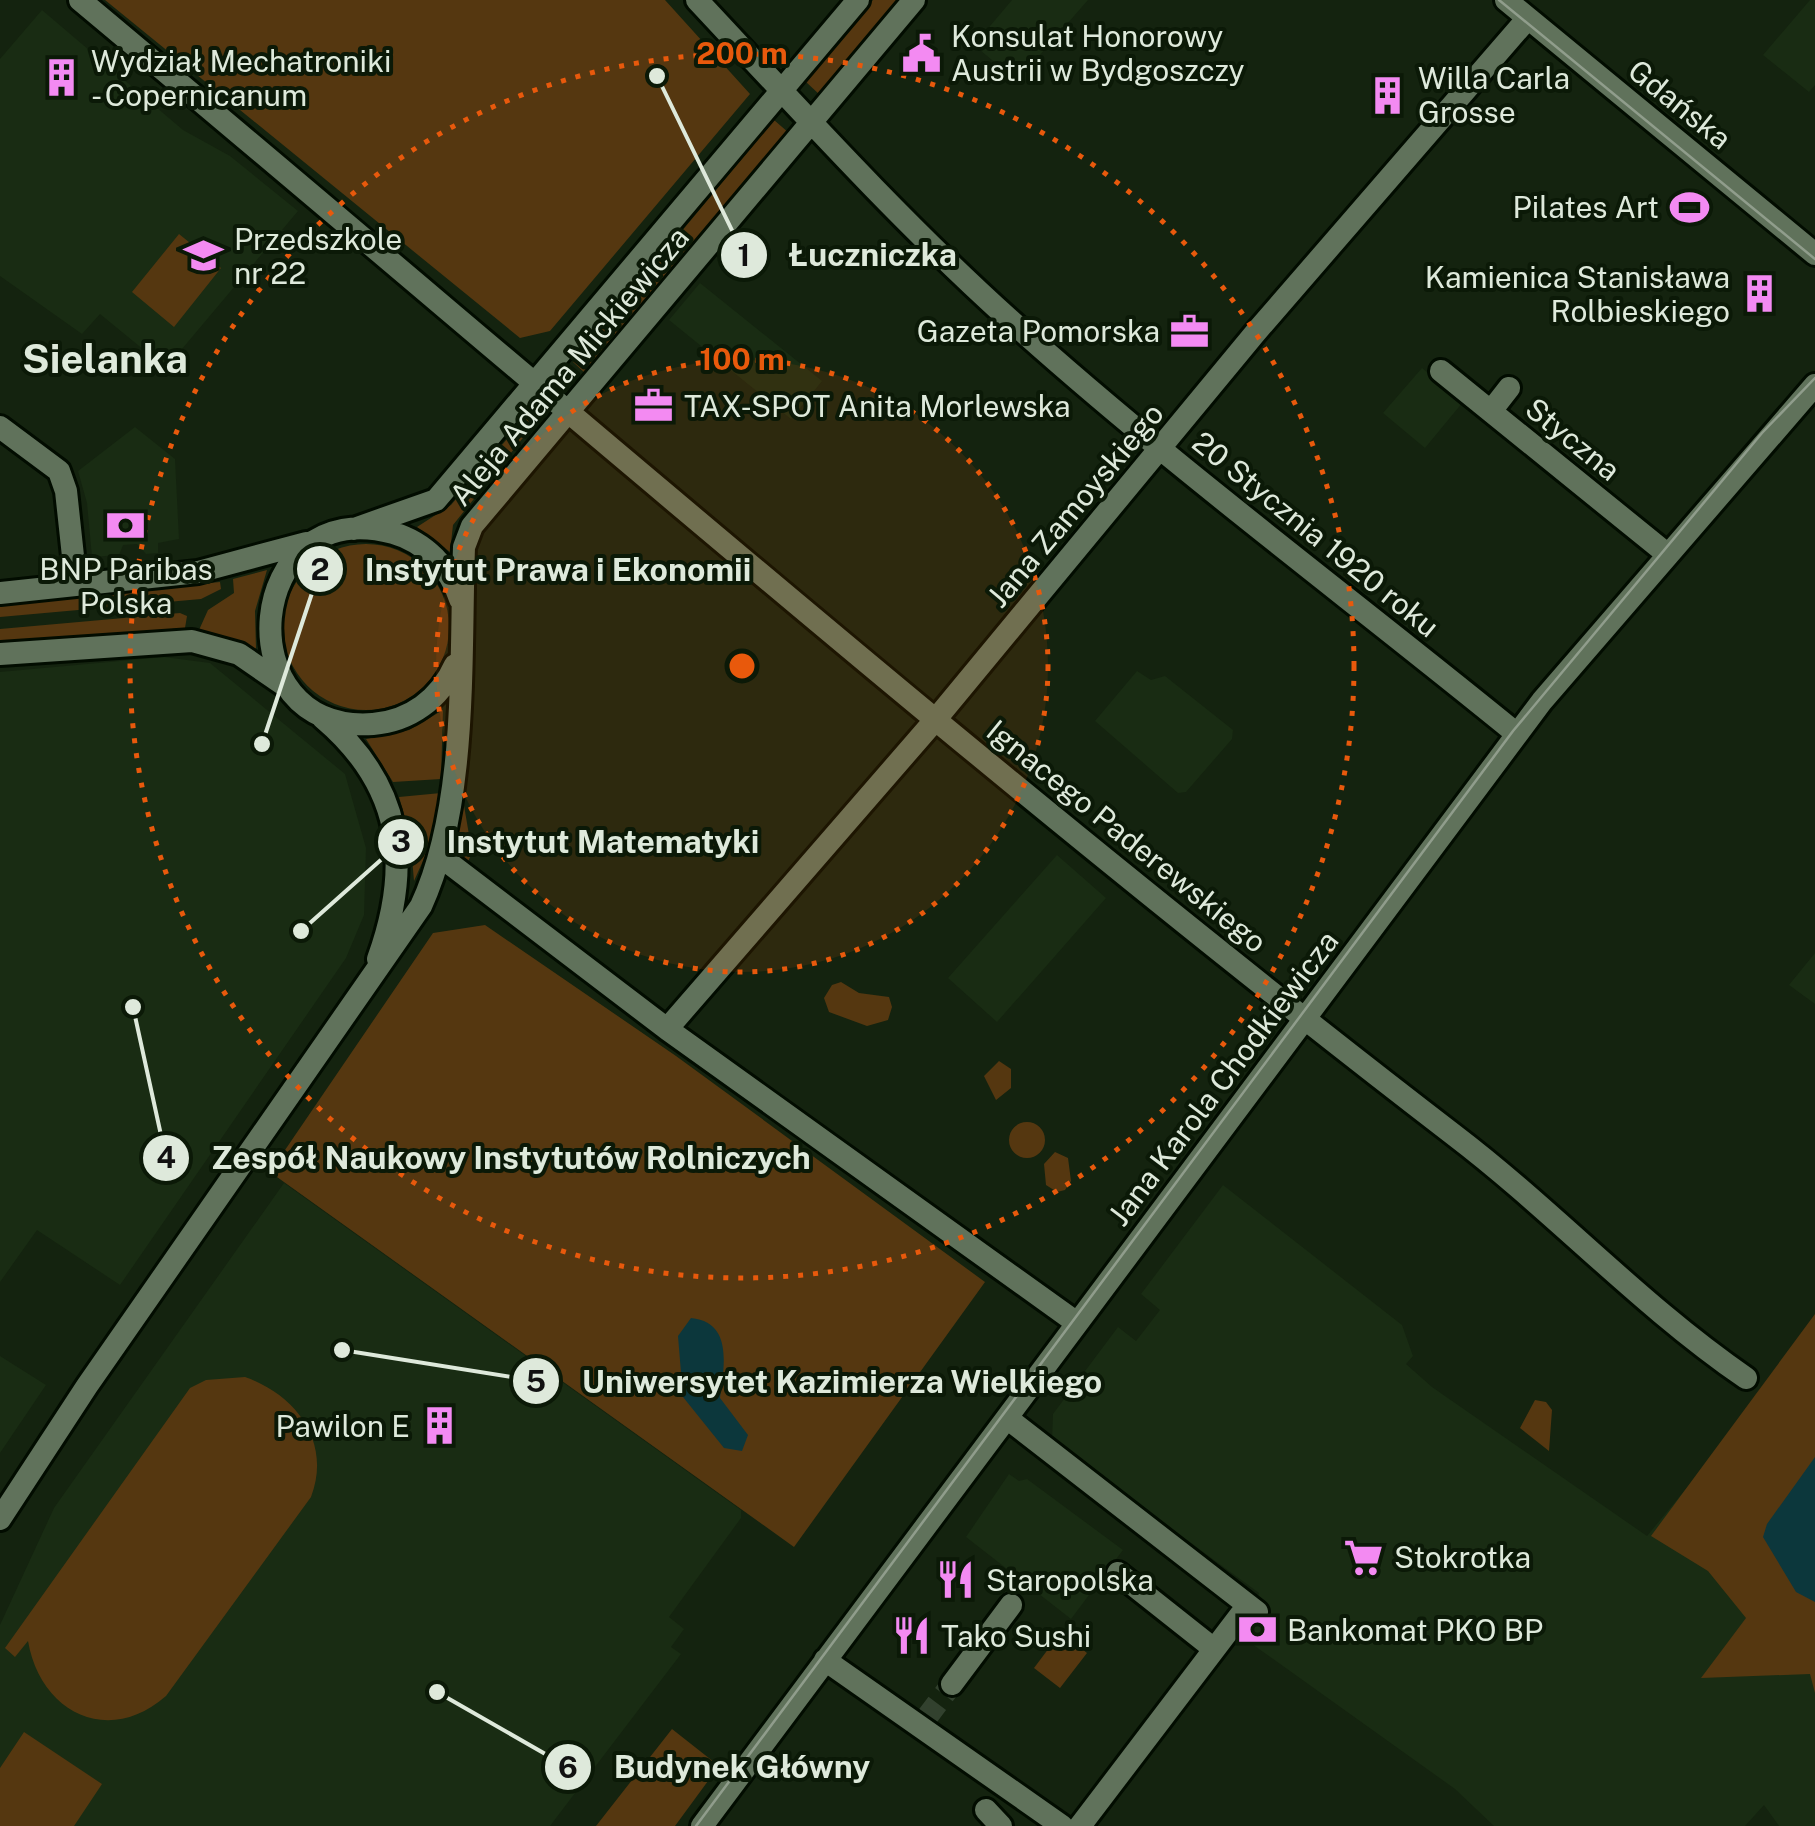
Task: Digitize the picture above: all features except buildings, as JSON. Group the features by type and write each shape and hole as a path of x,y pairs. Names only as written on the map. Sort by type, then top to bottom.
{"street":[{"path":"80,0 535,384"},
{"name":"20 Stycznia 1920 roku","path":"697,0 810,124 1010,320 1162,449 1516,734"},
{"name":"Aleja Adama Mickiewicza","path":"354,529 436,500 858,0"},
{"name":"Aleja Adama Mickiewicza","path":"462,603 464,547 472,526 914,0"},
{"name":"Gdańska","path":"1506,0 1815,254"},
{"name":"Jana Zamoyskiego","path":"667,1029 936,719 1311,268 1528,18"},
{"name":"Styczna","path":"1441,372 1666,554"},
{"name":"Ignacego Paderewskiego","path":"535,384 1304,1019 1520,1186 1611,1274 1746,1378"},
{"name":"Jana Karola Chodkiewicza","path":"705,1824 1516,734 1666,554 1815,385"},
{"path":"1491,411 1509,388"},
{"path":"0,426 59,471 69,512 76,584"},
{"path":"0,593 224,568 354,529 384,530 414,541 441,564 462,603 453,786 441,857 421,906 87,1386 0,1519"},
{"path":"290,690 271,649 271,600 286,569 320,540"},
{"path":"0,654 192,640 239,654 309,706 359,752 382,791 392,820 399,870 394,913 371,978"},
{"path":"309,706 354,724 392,721 430,701 446,682 459,656"},
{"path":"441,857 667,1029 1077,1323"},
{"path":"1006,1418 1252,1609 1214,1649 1080,1826"},
{"path":"1118,1573 1214,1649"},
{"path":"952,1684 1010,1604"},
{"path":"825,1660 922,1724 1062,1826"}],"shaded area":[{"path":"105,0 665,0 750,94 550,331 520,338"},
{"path":"873,0 901,0 821,96 805,81"},
{"path":"1012,0 1088,0 1017,81 974,45"},
{"path":"1810,0 1815,0 1815,85 1809,92 1763,55"},
{"path":"42,10 183,130 230,156 298,211 166,368 100,314 82,334 0,276 0,59"},
{"path":"774,120 789,133 587,375 573,362"},
{"path":"179,234 221,268 174,327 132,292"},
{"path":"700,283 822,381 791,419 669,320"},
{"path":"1422,368 1463,402 1425,448 1383,413"},
{"path":"535,406 530,429 453,525 450,552 417,527 451,505"},
{"path":"135,427 175,459 179,539 158,543 158,553 146,554 137,544 123,545 119,555 92,557 87,503 78,471"},
{"path":"366,544 398,550 425,568 443,595 449,627 443,659 425,686 398,704 366,710 334,704 307,686 289,659 283,627 289,595 307,568 334,550"},
{"path":"267,570 255,611 256,649 199,630 208,610 234,593 233,579"},
{"path":"220,582 221,589 201,599 0,617 0,603"},
{"path":"180,613 187,616 185,628 0,642 0,629"},
{"path":"164,657 210,663 345,774 366,848 364,915 346,958 120,1285 37,1230 0,1282 0,672"},
{"path":"1137,671 1151,680 1165,676 1233,730 1232,739 1186,792 1178,793 1095,721"},
{"path":"443,710 441,779 393,782 366,739 409,730"},
{"path":"441,793 430,845 414,881 410,835 399,797"},
{"path":"462,794 472,852 466,867 456,843"},
{"path":"1057,855 1106,898 997,1022 948,978"},
{"path":"485,925 676,1056 985,1282 794,1547 270,1172 433,933"},
{"path":"1815,953 1815,1004 1789,985"},
{"path":"841,982 859,993 889,997 892,1007 888,1020 867,1026 829,1012 824,998 832,985"},
{"path":"999,1061 1011,1069 1011,1088 996,1100 984,1076"},
{"path":"1027,1122 1040,1127 1045,1140 1040,1153 1027,1158 1014,1153 1009,1140 1014,1127"},
{"path":"1055,1152 1068,1158 1071,1181 1065,1190 1057,1192 1046,1185 1044,1164"},
{"path":"284,1183 741,1510 741,1518 669,1617 684,1629 671,1647 681,1654 550,1826 0,1826 0,1625 54,1508"},
{"path":"1223,1185 1402,1325 1413,1356 1406,1364 1432,1387 1647,1536 1750,1411 1815,1319 1815,1826 1779,1826 1764,1805 1745,1826 1494,1826 1455,1789 1245,1639 1259,1593 1052,1441 1053,1414 1118,1327 1136,1341 1160,1310 1141,1294"},
{"path":"1815,1314 1815,1693 1810,1674 1701,1678 1746,1618 1708,1571 1651,1536"},
{"path":"0,1356 46,1385 0,1453"},
{"path":"245,1377 280,1396 305,1423 317,1458 311,1497 166,1696 144,1711 122,1719 100,1720 80,1714 46,1687 28,1641 15,1657 5,1648 190,1388 206,1380"},
{"path":"1535,1400 1546,1402 1552,1410 1549,1451 1520,1428"},
{"path":"1009,1474 1019,1481 1027,1479 1123,1550 1071,1619 966,1537"},
{"path":"1061,1632 1087,1653 1060,1688 1034,1668"},
{"path":"672,1729 719,1766 675,1826 596,1826"},
{"path":"24,1732 102,1784 74,1826 0,1826 0,1768"}],"water":[{"path":"691,1318 705,1321 720,1338 724,1362 720,1398 748,1435 742,1451 724,1448 683,1397 678,1336"},
{"path":"1815,1457 1815,1602 1796,1592 1763,1537 1767,1524"}],"tunnel":[{"path":"924,1721 952,1684"}],"tram line":[{"path":"1499,0 1815,259"},
{"path":"696,1826 1513,731 1762,433 1815,378"}],"place":[{"name":"Konsulat Honorowy Austrii w Bydgoszczy","path":"921,53"},
{"name":"Łuczniczka","path":"657,76"},
{"name":"Wydział Mechatroniki - Copernicanum","path":"61,78"},
{"name":"Willa Carla Grosse","path":"1388,95"},
{"name":"Pilates Art","path":"1689,207"},
{"name":"Przedszkole nr 22","path":"204,256"},
{"name":"Kamienica Stanisława Rolbieskiego","path":"1760,294"},
{"name":"Gazeta Pomorska","path":"1190,331"},
{"name":"TAX-SPOT Anita Morlewska","path":"654,406"},
{"name":"BNP Paribas Polska","path":"126,525"},
{"name":"Instytut Prawa i Ekonomii","path":"262,744"},
{"name":"Instytut Matematyki","path":"301,931"},
{"name":"Zespół Naukowy Instytutów Rolniczych","path":"133,1007"},
{"name":"Uniwersytet Kazimierza Wielkiego","path":"342,1350"},
{"name":"Pawilon E","path":"440,1426"},
{"name":"Stokrotka","path":"1364,1557"},
{"name":"Staropolska","path":"956,1580"},
{"name":"Bankomat PKO BP","path":"1257,1630"},
{"name":"Tako Sushi","path":"911,1636"},
{"name":"Budynek Główny","path":"437,1692"}],"district":[{"name":"Sielanka","path":"105,358"}]}
